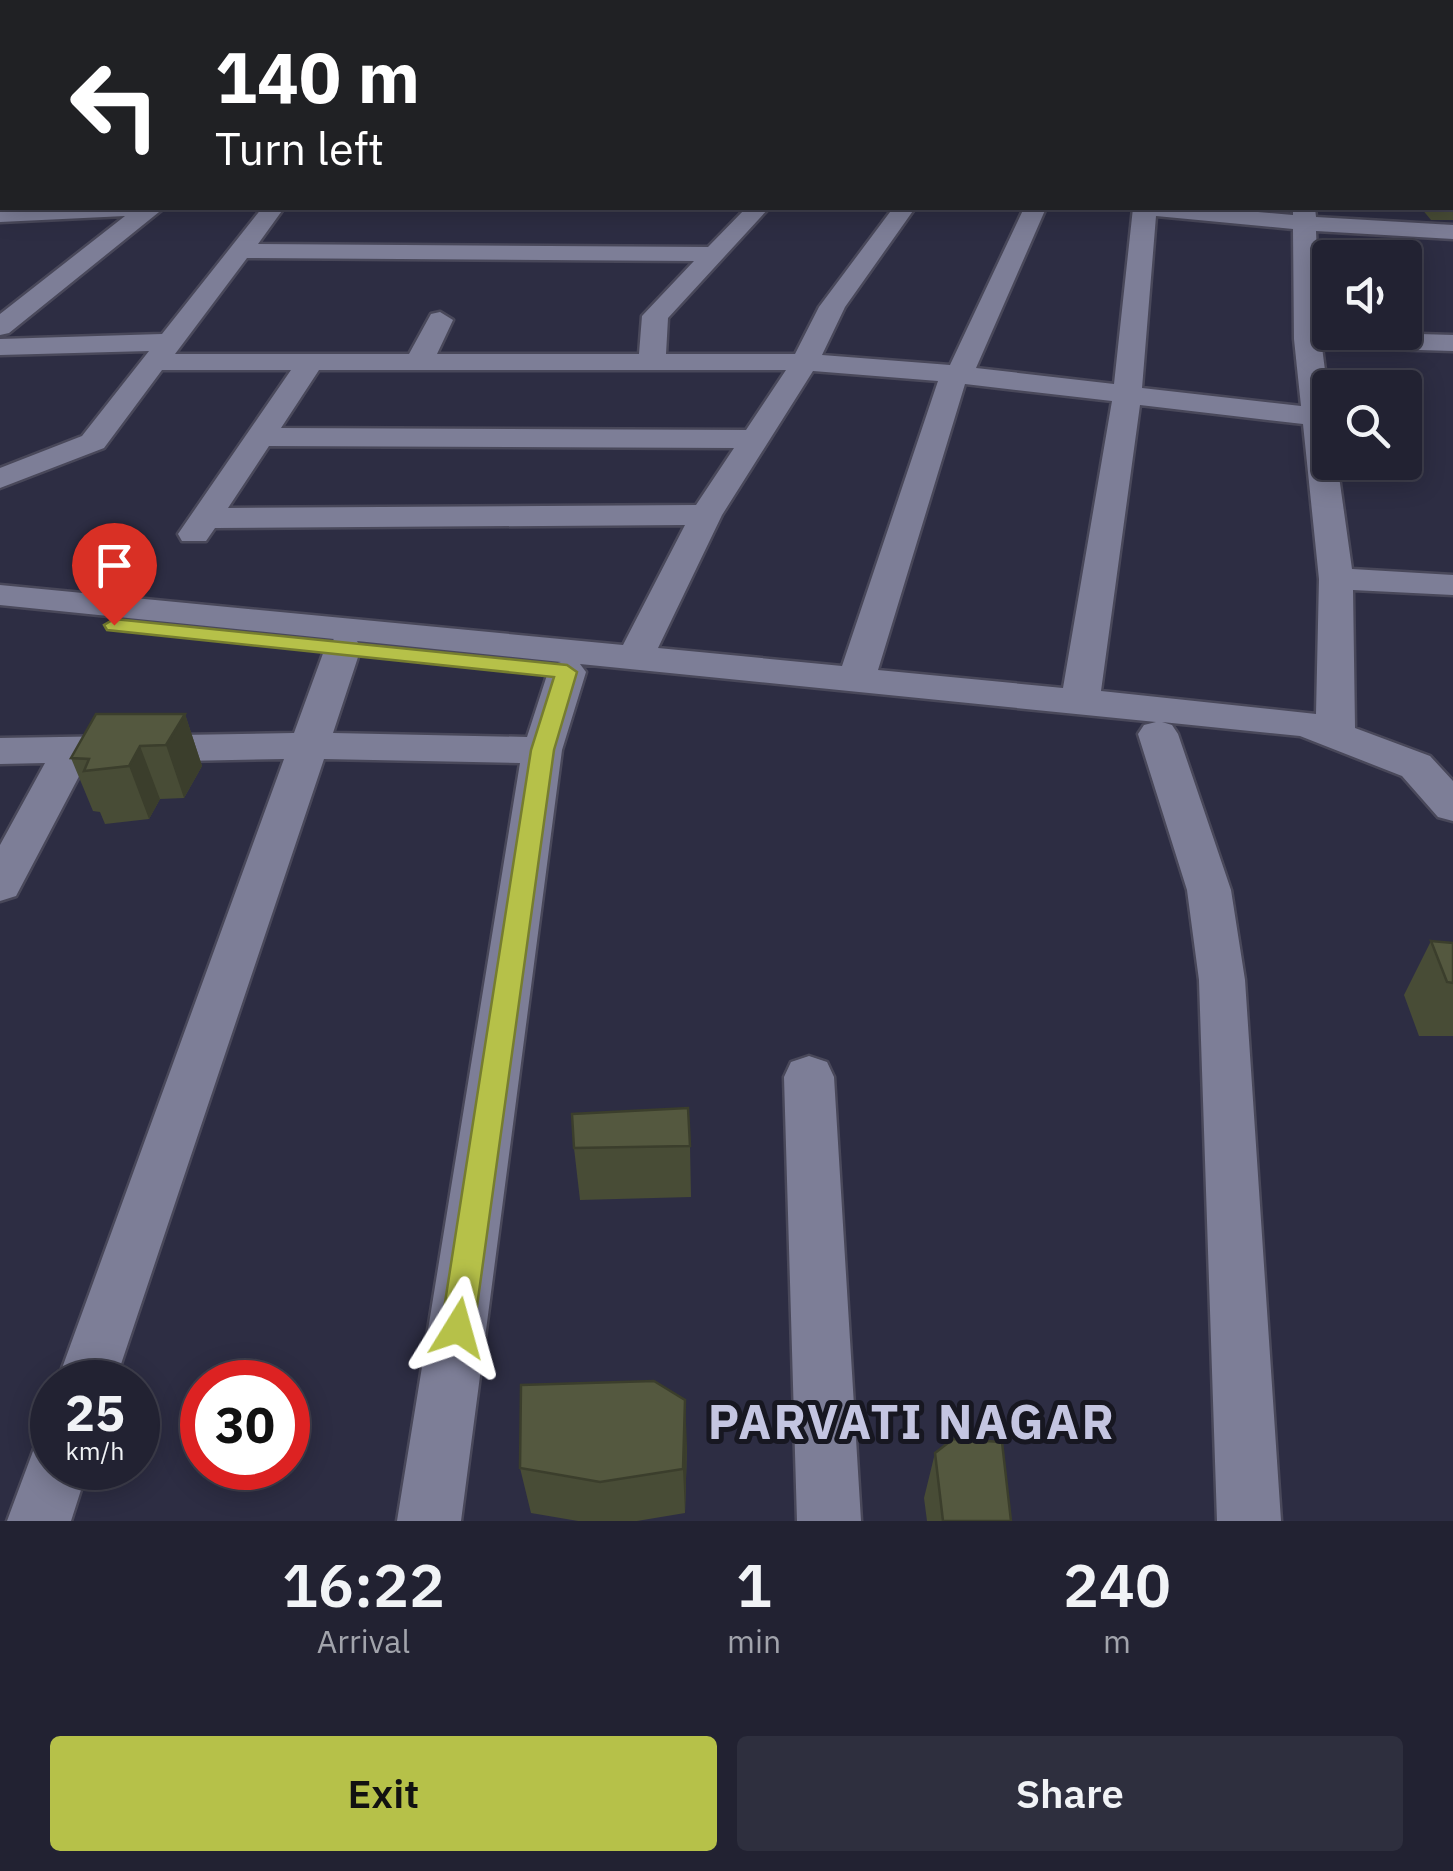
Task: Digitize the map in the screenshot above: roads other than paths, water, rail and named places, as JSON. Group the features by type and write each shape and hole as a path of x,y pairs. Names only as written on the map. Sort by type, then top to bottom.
{"street":[{"path":"0,216 112,210"},
{"path":"0,327 146,210"},
{"path":"0,479 93,442 271,210"},
{"path":"652,362 655,316 756,210"},
{"path":"636,656 706,516 805,362 832,307 903,210"},
{"path":"856,679 957,374 1034,210"},
{"path":"1084,677 1127,395 1144,210"},
{"path":"1184,210 1305,216 1453,232"},
{"path":"1305,216 1307,339 1312,382"},
{"path":"240,251 714,254"},
{"path":"419,362 440,320"},
{"path":"1307,339 1453,343"},
{"path":"0,346 311,362 805,362 957,374 1312,417"},
{"path":"311,362 198,527 706,516"},
{"path":"260,437 756,438"},
{"path":"1324,480 1336,580 1340,724"},
{"path":"1336,580 1453,584"},
{"path":"0,595 856,679 1084,677 1306,724 1340,724 1416,766 1453,807"},
{"path":"0,614 1299,748 1340,724"},
{"path":"94,1360 342,648"},
{"path":"430,1521 542,750 567,672"},
{"path":"1158,734 1209,890 1222,980 1249,1521"},
{"path":"0,751 309,746 542,750"},
{"path":"0,884 72,751"},
{"path":"809,1078 829,1521"},
{"path":"38,1521 49,1490"}],"district":[{"name":"PARVATI NAGAR","path":"912,1422"}]}
